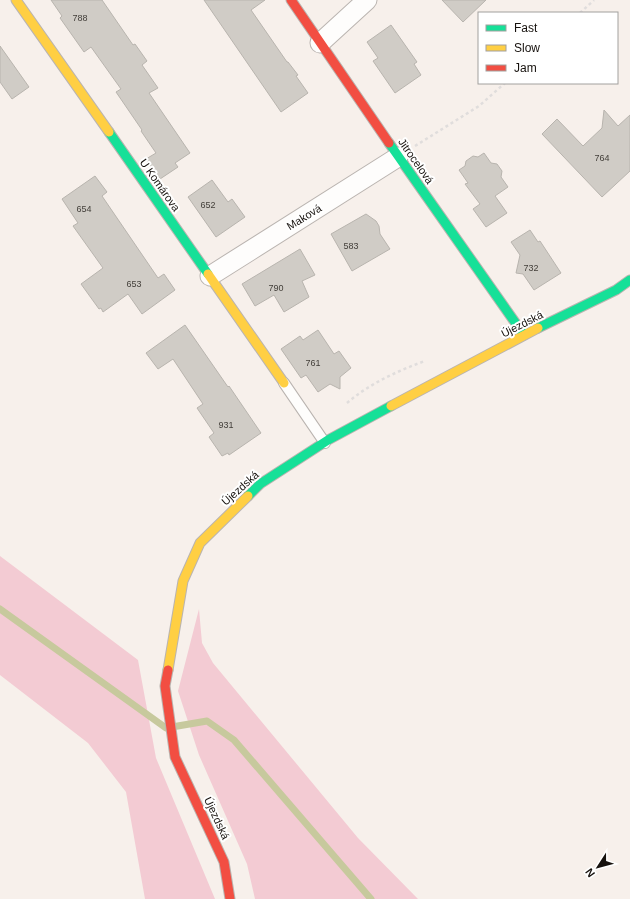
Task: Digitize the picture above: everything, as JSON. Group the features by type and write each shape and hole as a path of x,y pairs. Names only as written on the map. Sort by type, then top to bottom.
{"street":[{"name":"U Komárova","path":"16,0 284,383"},
{"name":"Jitrocelová","path":"291,0 398,157 524,335"},
{"path":"320,43 367,0"},
{"name":"Maková","path":"210,276 398,157"},
{"name":"Újezdská","path":"230,899 224,862 175,757 165,686 183,581 200,543 260,484 324,443 524,335 616,290 630,280"}],"lane":[{"path":"284,383 324,443"}],"path":[{"path":"581,12 594,0"},
{"path":"398,157 479,106 503,84"},
{"path":"344,406 360,392 406,368 427,360"}],"shaded area":[{"path":"0,556 138,660 156,758 215,899 145,899 126,792 88,743 0,675"},
{"path":"199,609 202,643 213,663 358,838 418,899 255,899 247,864 199,755 178,691"}],"building":[{"path":"51,0 102,0 133,45 135,44 147,61 142,65 158,88 149,93 190,153 175,163 178,167 160,179 146,159 156,153 116,92 121,89 91,47 84,52 60,18 62,16"},
{"path":"204,0 265,0 251,10 287,62 298,75 296,76 308,93 281,112"},
{"path":"442,0 486,0 463,22"},
{"path":"391,25 417,62 414,64 421,75 395,93 373,61 378,58 367,42"},
{"path":"0,46 29,87 12,99 0,82"},
{"path":"604,110 618,126 630,115 630,171 602,197 542,134 557,119 583,146 602,128"},
{"path":"484,153 491,163 497,164 502,171 501,177 508,187 495,196 507,213 486,227 473,209 480,204 465,184 468,183 459,170 465,166 466,161 473,156 478,157"},
{"path":"95,176 107,192 102,196 158,278 164,274 175,290 142,314 128,294 103,312 101,308 99,309 81,284 103,268 73,226 78,223 62,199"},
{"path":"212,180 228,202 232,199 245,217 216,237 188,197"},
{"path":"366,214 376,221 379,226 380,234 390,249 352,271 331,234"},
{"path":"530,230 538,242 540,241 561,273 534,290 523,274 516,273 520,255 511,242"},
{"path":"300,249 315,275 302,281 309,297 284,312 274,295 255,306 242,284"},
{"path":"185,325 261,433 229,455 228,453 222,456 209,437 214,433 197,408 203,404 173,359 158,369 146,353"},
{"path":"318,330 334,354 339,351 351,368 340,377 340,389 330,384 318,392 306,375 301,378 281,349 300,336 303,340"}],"waterway":[{"path":"0,609 166,728 207,721 234,740 371,899"}],"traffic: fast":[{"path":"109,132 208,274"},
{"path":"389,143 524,335"},
{"path":"538,328 616,290 630,280"},
{"path":"248,496 260,484 328,440 391,406"}],"traffic: slow":[{"path":"16,0 109,132"},
{"path":"208,274 284,383"},
{"path":"391,406 538,328"},
{"path":"168,670 183,581 200,543 248,496"}],"traffic: jam":[{"path":"291,0 389,143"},
{"path":"168,670 165,686 175,757 224,862 230,899"}]}
